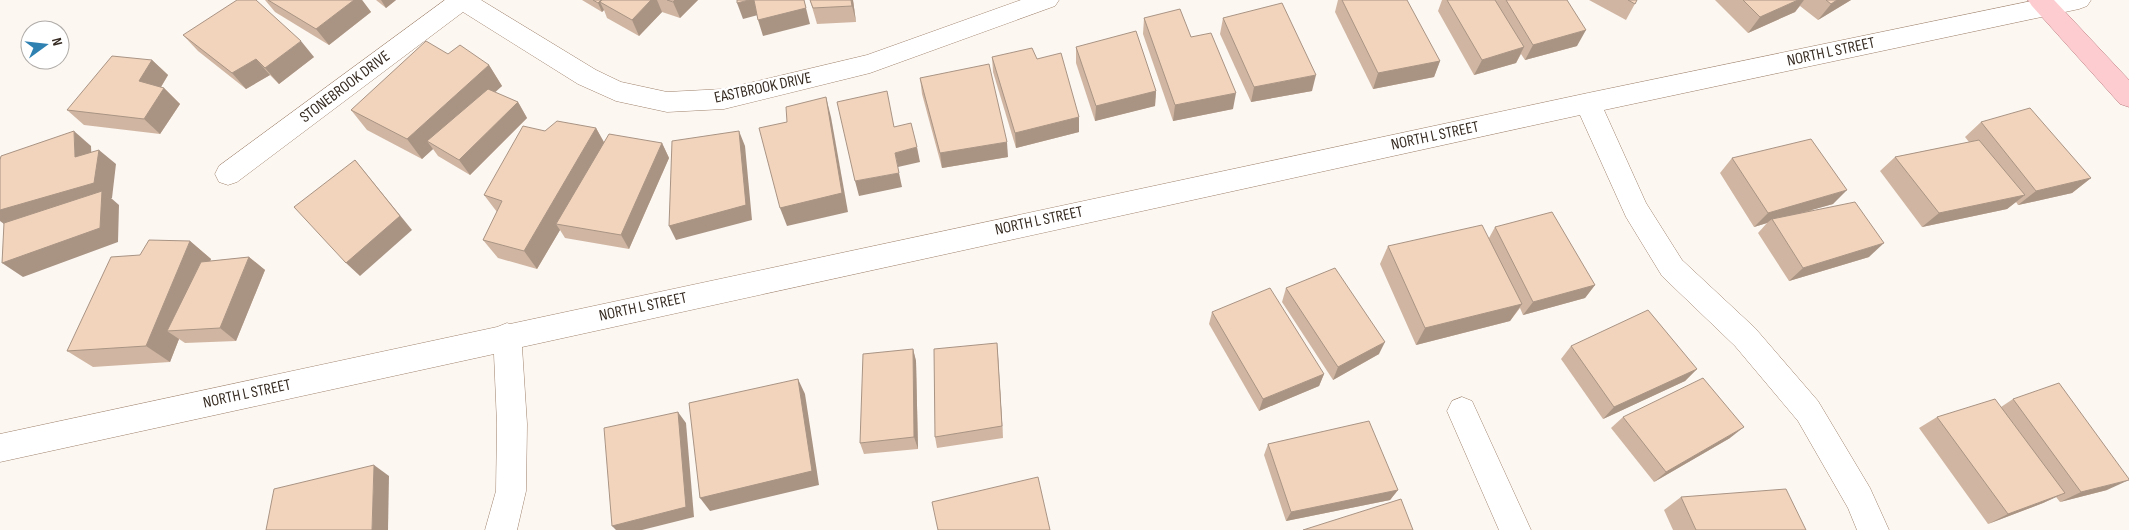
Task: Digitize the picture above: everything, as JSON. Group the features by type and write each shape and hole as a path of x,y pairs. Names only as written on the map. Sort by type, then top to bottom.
{"main road":[{"path":"2043,3 2129,97"}],"street":[{"name":"EASTBROOK DRIVE","path":"462,0 587,77 616,91 668,102 724,99 870,64 1047,0"},
{"name":"STONEBROOK DRIVE","path":"228,174 462,0"},
{"name":"NORTH L STREET","path":"0,448 507,336 2043,3 2078,0"},
{"path":"1588,103 1636,209 1672,268 1745,337 1808,411 1859,498 1873,530"},
{"path":"501,530 511,491 512,424 507,336"},
{"path":"1462,411 1515,530"}],"building":[{"path":"237,0 256,0 301,41 265,68 256,59 232,73 183,35"},
{"path":"268,0 354,0 316,29"},
{"path":"602,0 651,0 632,20 600,2"},
{"path":"737,0 749,0 737,3"},
{"path":"754,0 804,0 806,8 758,20"},
{"path":"810,0 851,0 852,6 813,8"},
{"path":"1342,0 1407,0 1440,61 1378,73"},
{"path":"1447,0 1495,0 1524,47 1482,60"},
{"path":"1506,0 1567,0 1586,30 1533,45"},
{"path":"1628,0 1637,0 1635,4"},
{"path":"1743,0 1798,0 1760,17"},
{"path":"1826,0 1837,0 1831,4"},
{"path":"1282,3 1316,75 1254,87 1223,18"},
{"path":"1180,9 1191,37 1211,33 1236,93 1175,105 1144,18"},
{"path":"1136,31 1156,91 1096,106 1076,47"},
{"path":"426,41 448,54 460,45 489,65 407,139 351,110"},
{"path":"1032,48 1037,59 1061,53 1079,117 1015,133 992,57"},
{"path":"112,56 152,60 139,81 164,88 144,119 67,110"},
{"path":"989,64 1007,142 940,153 920,78"},
{"path":"488,89 518,102 459,160 427,141"},
{"path":"887,91 894,127 911,123 917,147 895,153 899,173 855,181 837,102"},
{"path":"826,97 842,193 780,208 759,128 787,122 786,107"},
{"path":"2030,108 2091,178 2036,191 1981,122"},
{"path":"557,121 596,128 524,251 483,240 502,201 484,195 523,126 545,131"},
{"path":"74,131 75,157 99,150 94,183 0,210 1,156"},
{"path":"739,131 746,205 669,226 672,141"},
{"path":"609,134 662,143 621,235 556,224"},
{"path":"1811,139 1847,190 1768,213 1732,158"},
{"path":"1979,140 2025,195 1939,213 1895,157"},
{"path":"355,160 400,216 346,263 294,207"},
{"path":"102,191 100,228 2,263 4,223"},
{"path":"1855,202 1884,243 1803,268 1772,219"},
{"path":"1552,212 1595,285 1533,302 1495,227"},
{"path":"1482,225 1522,304 1425,328 1388,246"},
{"path":"149,240 190,241 146,346 67,351 111,257 140,255"},
{"path":"249,257 220,328 167,331 201,262"},
{"path":"1335,268 1385,342 1338,367 1286,288"},
{"path":"1270,288 1324,374 1263,399 1212,312"},
{"path":"1648,310 1697,369 1614,407 1571,346"},
{"path":"997,343 1002,426 935,437 934,349"},
{"path":"913,349 914,437 860,443 863,354"},
{"path":"1703,378 1744,427 1666,472 1623,417"},
{"path":"798,379 812,471 700,498 689,403"},
{"path":"2059,383 2129,480 2081,492 2013,399"},
{"path":"1995,399 2065,493 2008,514 1937,417"},
{"path":"678,412 686,507 612,526 604,428"},
{"path":"1369,421 1398,490 1291,512 1268,444"},
{"path":"374,465 372,530 266,530 274,489"},
{"path":"1038,477 1050,530 938,530 932,502"},
{"path":"1786,489 1806,530 1696,530 1681,497"},
{"path":"1401,499 1413,530 1303,530"}]}
